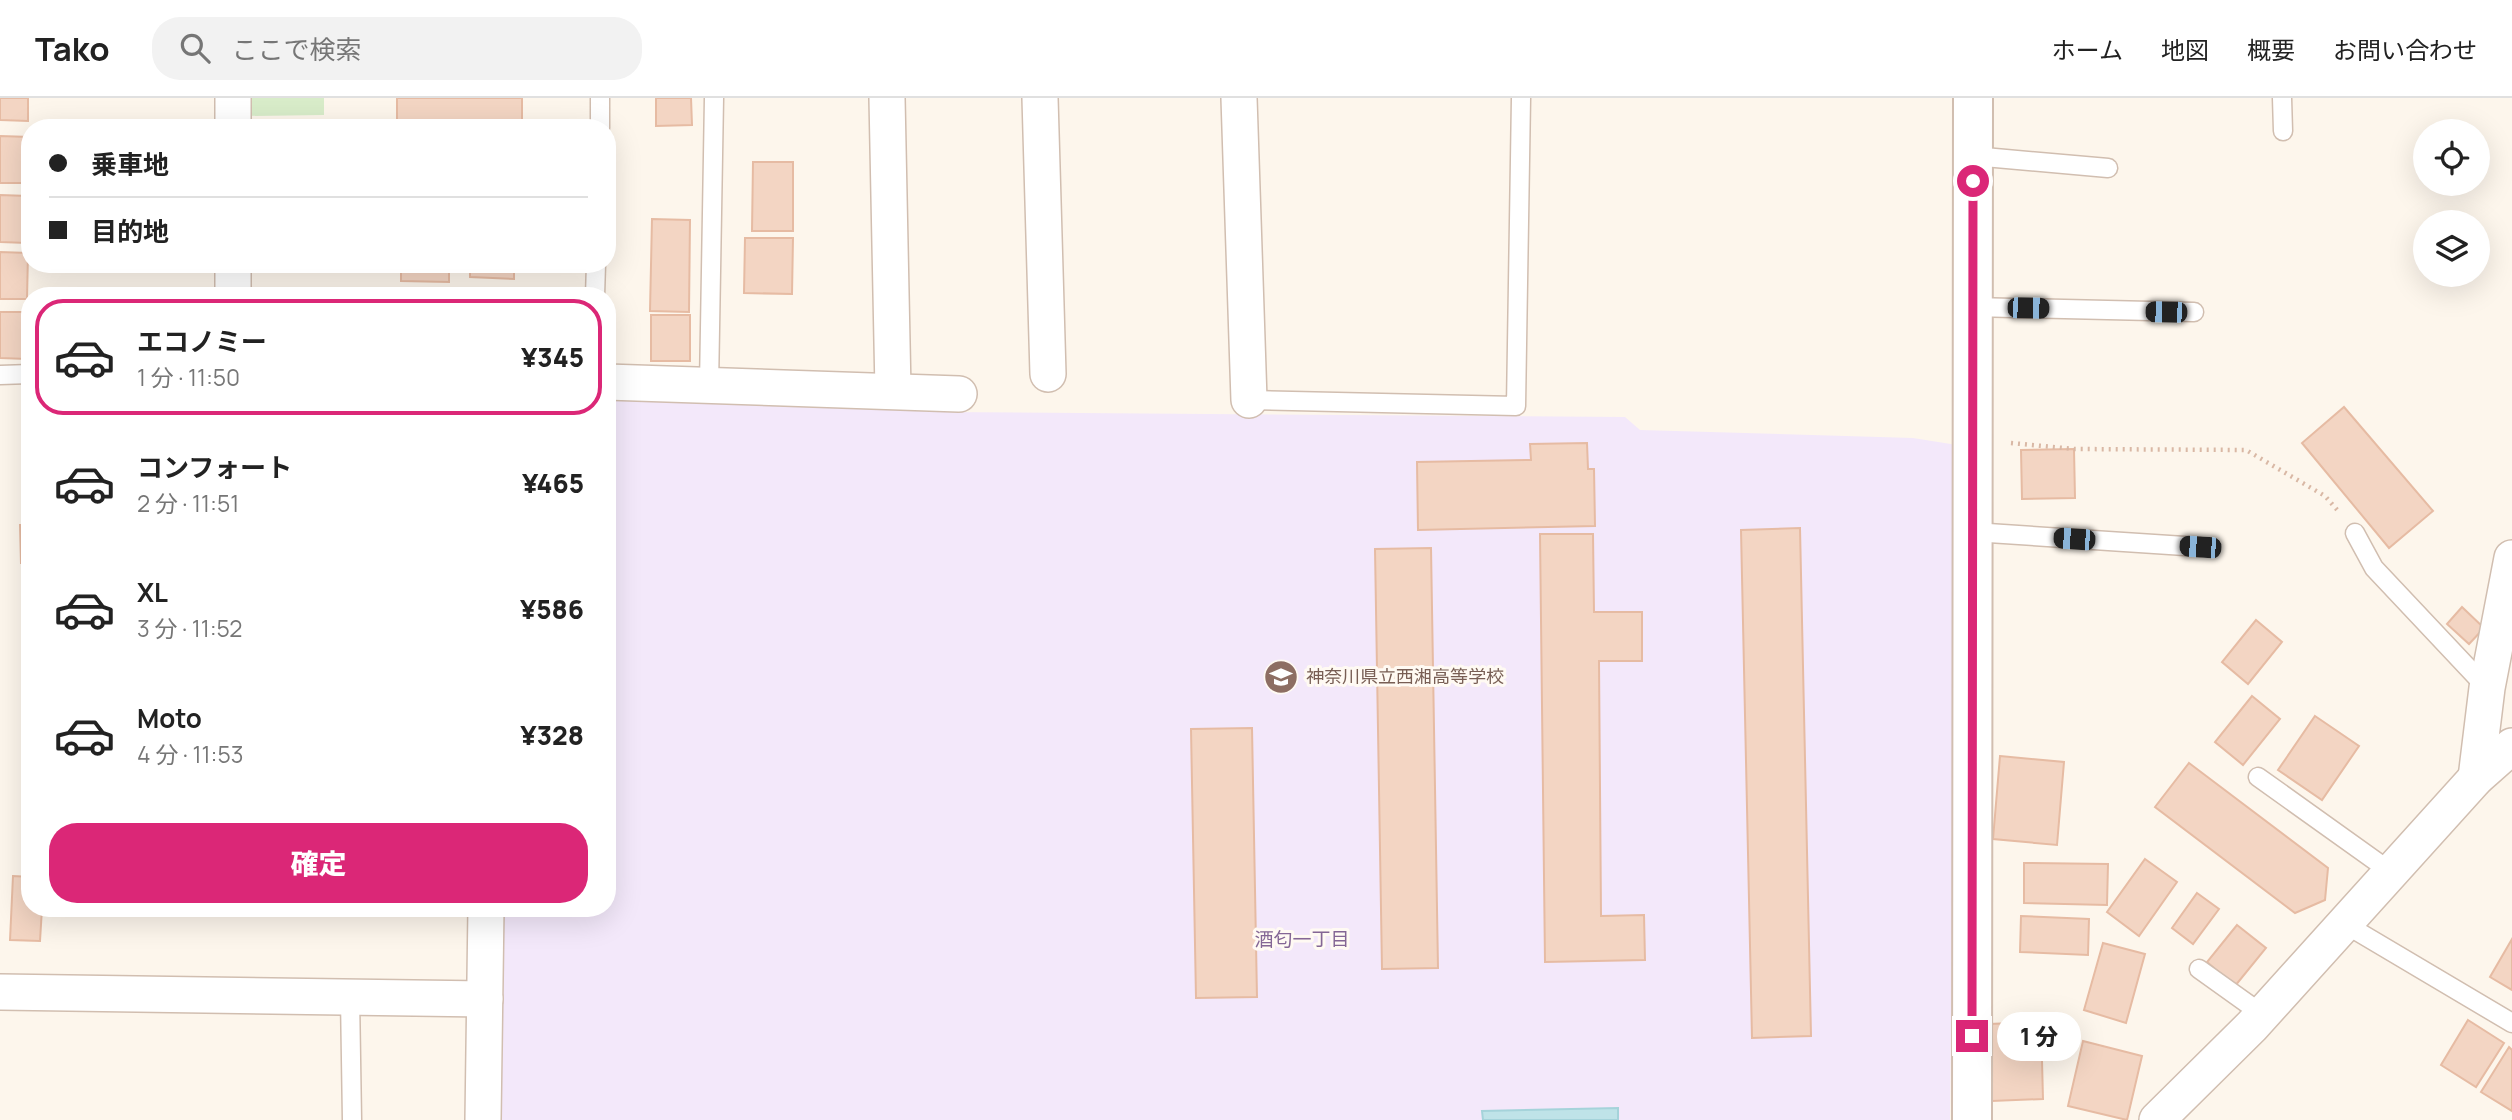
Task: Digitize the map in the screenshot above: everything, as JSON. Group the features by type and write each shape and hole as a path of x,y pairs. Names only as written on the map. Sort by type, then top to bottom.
{"street":[{"path":"233,98 233,119"},
{"path":"887,98 893,391"},
{"path":"1040,98 1048,374"},
{"path":"1239,98 1249,400"},
{"path":"1972,1120 1973,98"},
{"path":"616,382 959,394"},
{"path":"2476,778 2487,688 2512,558"},
{"path":"2157,1120 2262,1014 2476,778 2512,746"},
{"path":"483,1120 486,917"},
{"path":"0,992 485,999"}],"lane":[{"path":"600,98 600,119"},
{"path":"709,386 714,98"},
{"path":"1249,400 1516,406 1521,98"},
{"path":"2282,98 2283,131"},
{"path":"1973,156 2108,168"},
{"path":"1972,307 2194,312"},
{"path":"0,375 21,374"},
{"path":"1973,532 2200,547"},
{"path":"2355,533 2374,568 2487,688"},
{"path":"2258,777 2391,872"},
{"path":"2345,924 2512,1023"},
{"path":"2199,970 2262,1014"},
{"path":"350,997 352,1120"}],"path":[{"path":"1972,440 2074,449 2246,450 2325,496 2355,533"}],"shaded area":[{"name":"神奈川県立西湘高等学校","path":"616,394 940,412 1625,417 1640,430 1913,438 1957,445 1950,1120 501,1120 500,917 616,917"}],"green space":[{"path":"245,98 324,98 324,115 245,116"}],"water":[{"path":"1618,1108 1618,1120 1483,1120 1482,1111"}],"building":[{"path":"0,98 28,98 28,119 0,120"},
{"path":"397,98 522,98 522,119 397,119"},
{"path":"656,98 691,98 692,125 656,126"},
{"path":"0,136 21,137 21,183 0,183"},
{"path":"753,162 793,162 793,231 752,231"},
{"path":"0,195 21,196 21,243 0,242"},
{"path":"652,219 690,220 689,312 650,311"},
{"path":"745,238 793,238 792,294 744,293"},
{"path":"0,252 21,253 21,273 28,273 27,287 21,287 21,299 0,299"},
{"path":"401,273 449,273 449,282 401,281"},
{"path":"470,273 514,273 514,279 470,277"},
{"path":"0,312 21,312 21,359 0,358"},
{"path":"651,315 690,315 690,361 651,361"},
{"path":"2344,407 2433,511 2389,548 2302,443"},
{"path":"1587,443 1588,469 1594,469 1595,526 1418,530 1417,462 1531,460 1530,444"},
{"path":"2074,449 2075,498 2022,499 2021,450"},
{"path":"1800,528 1811,1036 1752,1038 1741,530"},
{"path":"1540,534 1593,534 1594,612 1642,612 1642,661 1599,661 1601,916 1644,915 1645,960 1545,962"},
{"path":"1431,548 1438,968 1382,969 1375,549"},
{"path":"2462,607 2484,628 2469,644 2447,624"},
{"path":"2256,620 2282,642 2248,684 2222,662"},
{"path":"2252,696 2280,719 2243,765 2215,742"},
{"path":"2315,716 2359,746 2322,800 2278,770"},
{"path":"1252,728 1257,997 1196,998 1191,729"},
{"path":"2000,756 2064,762 2057,845 1993,839"},
{"path":"2189,763 2328,868 2325,900 2295,913 2155,807"},
{"path":"2145,859 2177,882 2139,936 2107,912"},
{"path":"2024,863 2108,864 2107,905 2024,903"},
{"path":"13,876 21,876 21,917 41,917 40,941 10,940"},
{"path":"2197,893 2219,909 2193,944 2172,928"},
{"path":"2021,916 2089,919 2088,955 2020,952"},
{"path":"2237,925 2266,948 2235,986 2207,962"},
{"path":"2512,939 2512,990 2490,977"},
{"path":"2103,943 2145,954 2126,1023 2084,1010"},
{"path":"2468,1020 2504,1043 2476,1087 2441,1065"},
{"path":"2041,1022 2043,1099 1992,1101 1989,1024"},
{"path":"2083,1041 2142,1056 2127,1120 2068,1106"},
{"path":"2509,1047 2512,1050 2512,1111 2481,1092"}],"place":[{"name":"神奈川県立西湘高等学校","path":"1281,677"}],"district":[{"name":"酒匂一丁目","path":"1302,939"}],"route":[{"path":"1972,1036 1973,181"}]}
